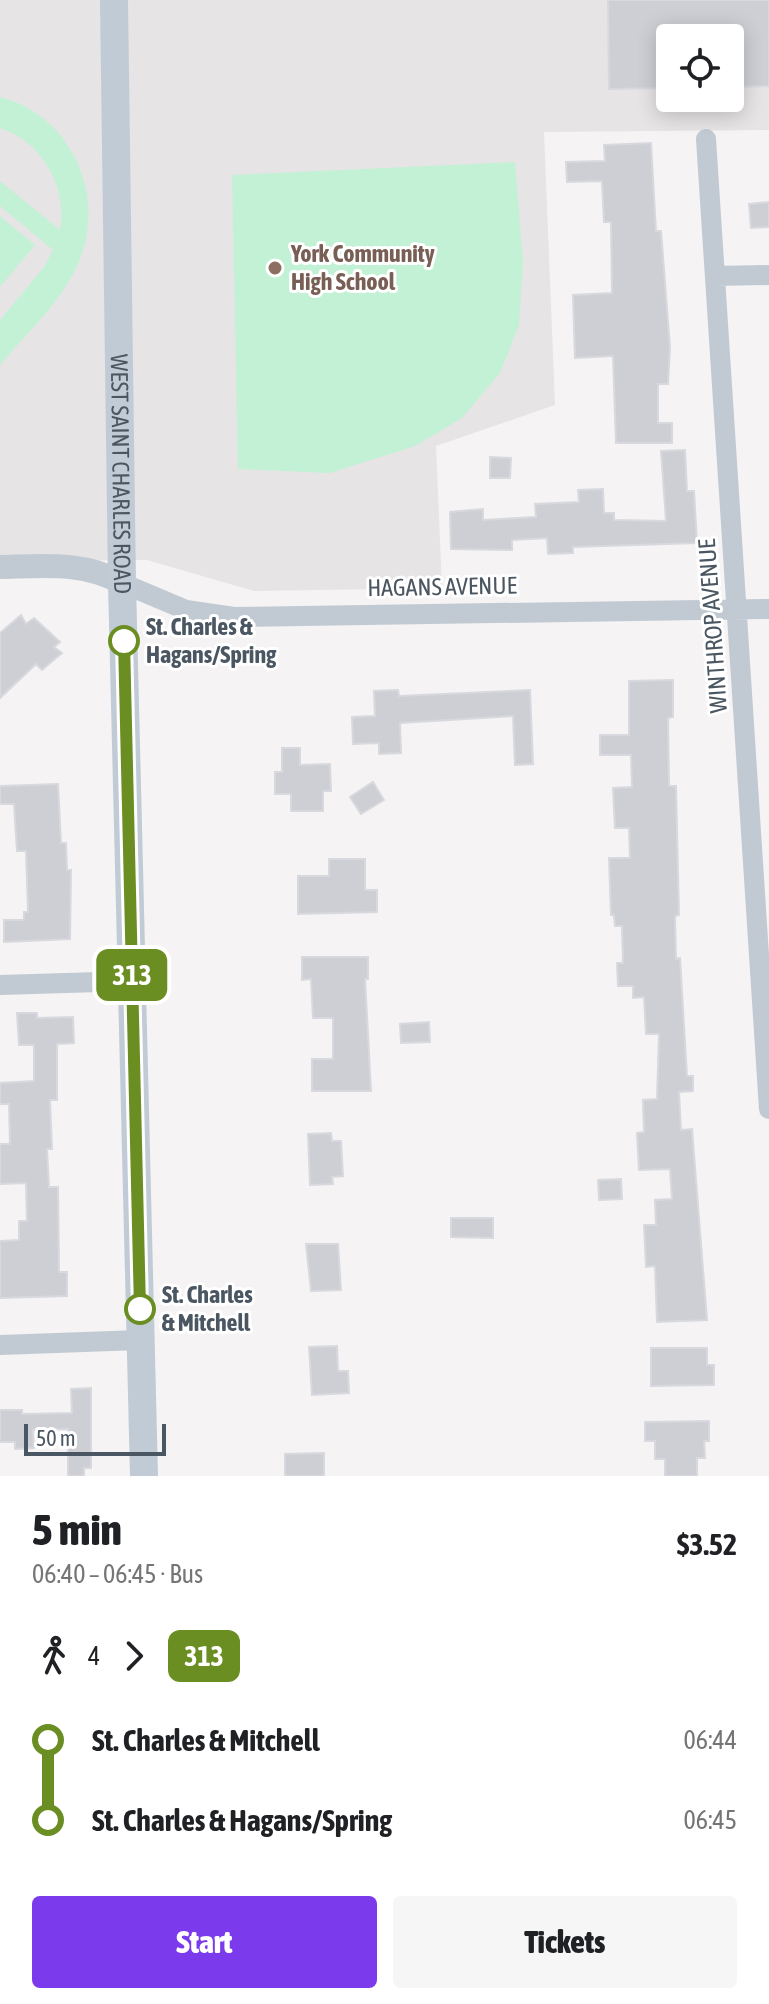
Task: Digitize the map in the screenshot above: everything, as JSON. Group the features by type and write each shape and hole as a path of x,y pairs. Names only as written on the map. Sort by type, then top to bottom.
{"main road":[{"name":"WEST SAINT CHARLES ROAD","path":"114,0 122,583 144,1476"}],"street":[{"name":"WINTHROP AVENUE","path":"706,139 769,1109"},
{"path":"715,276 769,275"},
{"path":"0,567 63,565 105,573 122,583"},
{"name":"HAGANS AVENUE","path":"122,583 186,610 234,617 769,609"},
{"path":"0,985 132,981"},
{"path":"0,1345 140,1340"}],"shaded area":[{"name":"York Community High School","path":"0,0 769,0 769,130 544,132 555,405 436,446 442,588 254,591 147,560 0,561"}],"green space":[{"path":"0,97 26,107 48,122 65,142 78,164 86,189 88,215 85,242 69,281 51,307 0,365 0,320 44,267 53,250 0,206 0,181 60,230 61,214 56,183 40,155 15,134 0,128"},
{"path":"515,162 523,262 519,325 500,373 462,418 415,446 330,473 238,469 232,175"},
{"path":"0,216 35,245 0,287"}],"building":[{"path":"608,0 769,0 769,86 744,87 744,24 656,24 656,88 609,89"},
{"path":"651,143 656,231 661,231 670,347 668,384 658,384 658,423 672,423 672,443 616,443 613,356 575,358 573,295 612,293 611,222 604,222 602,181 567,182 566,162 605,161 604,145"},
{"path":"769,202 769,227 751,228 749,204"},
{"path":"685,450 687,491 694,491 697,543 573,547 573,553 548,554 547,538 512,540 512,550 451,549 450,512 483,509 483,520 536,517 535,504 579,502 578,490 603,489 604,513 614,513 614,520 666,521 661,451"},
{"path":"490,457 511,458 510,478 490,478"},
{"path":"21,615 26,624 34,618 60,642 54,647 62,653 42,670 36,664 0,698 0,633"},
{"path":"673,680 673,717 668,718 669,786 676,786 679,915 675,916 676,959 680,958 687,1076 693,1076 693,1091 679,1092 681,1130 692,1129 707,1320 657,1322 655,1266 646,1267 644,1225 656,1225 655,1200 672,1199 670,1169 639,1170 637,1133 644,1132 643,1100 657,1099 659,1034 646,1034 644,997 633,998 633,986 618,986 617,963 623,963 622,926 615,926 614,915 611,915 609,858 630,858 629,828 615,828 613,788 632,787 631,755 600,755 600,735 629,735 629,681"},
{"path":"398,690 399,696 530,690 533,764 515,765 513,716 400,723 401,753 379,754 379,743 353,744 352,717 375,716 374,691"},
{"path":"282,748 300,748 300,765 330,764 331,791 323,791 323,811 291,811 291,794 275,794 275,772 282,772"},
{"path":"373,782 384,800 361,814 350,797"},
{"path":"58,784 61,843 66,843 67,870 71,870 70,939 4,942 4,920 24,920 24,912 28,912 26,851 17,851 14,804 0,804 0,786"},
{"path":"329,859 365,859 365,890 377,890 377,912 298,914 298,876 329,876"},
{"path":"302,957 368,957 368,979 365,979 371,1091 312,1091 312,1059 333,1059 333,1018 313,1018 311,979 302,980"},
{"path":"17,1013 37,1013 37,1018 73,1017 74,1043 57,1044 57,1100 50,1100 52,1149 47,1149 49,1187 58,1187 59,1272 67,1272 67,1296 0,1298 0,1241 19,1240 19,1221 27,1221 26,1183 0,1184 0,1144 10,1144 9,1104 0,1104 0,1083 34,1081 34,1045 19,1045"},
{"path":"429,1022 430,1042 401,1043 400,1024"},
{"path":"331,1133 332,1141 341,1141 343,1176 332,1177 333,1184 310,1185 308,1134"},
{"path":"621,1179 622,1199 599,1200 598,1180"},
{"path":"451,1218 493,1218 493,1238 451,1237"},
{"path":"306,1244 338,1244 341,1290 311,1291"},
{"path":"337,1346 338,1371 348,1371 349,1393 312,1395 309,1347"},
{"path":"651,1348 707,1348 707,1365 714,1365 714,1385 651,1386"},
{"path":"91,1388 91,1468 84,1468 84,1476 68,1476 68,1429 33,1430 34,1448 15,1449 15,1442 0,1442 0,1410 22,1410 22,1414 72,1413 71,1389"},
{"path":"709,1421 709,1441 704,1441 705,1458 697,1458 697,1476 665,1476 665,1459 655,1459 655,1441 645,1441 645,1422"},
{"path":"324,1453 324,1476 285,1476 285,1454"}],"bus line":[{"name":"313","path":"124,641 140,1309"}],"place":[{"name":"York Community High School","path":"275,268"},
{"name":"St. Charles & Hagans/Spring","path":"124,641"},
{"name":"St. Charles & Mitchell","path":"140,1309"}]}
